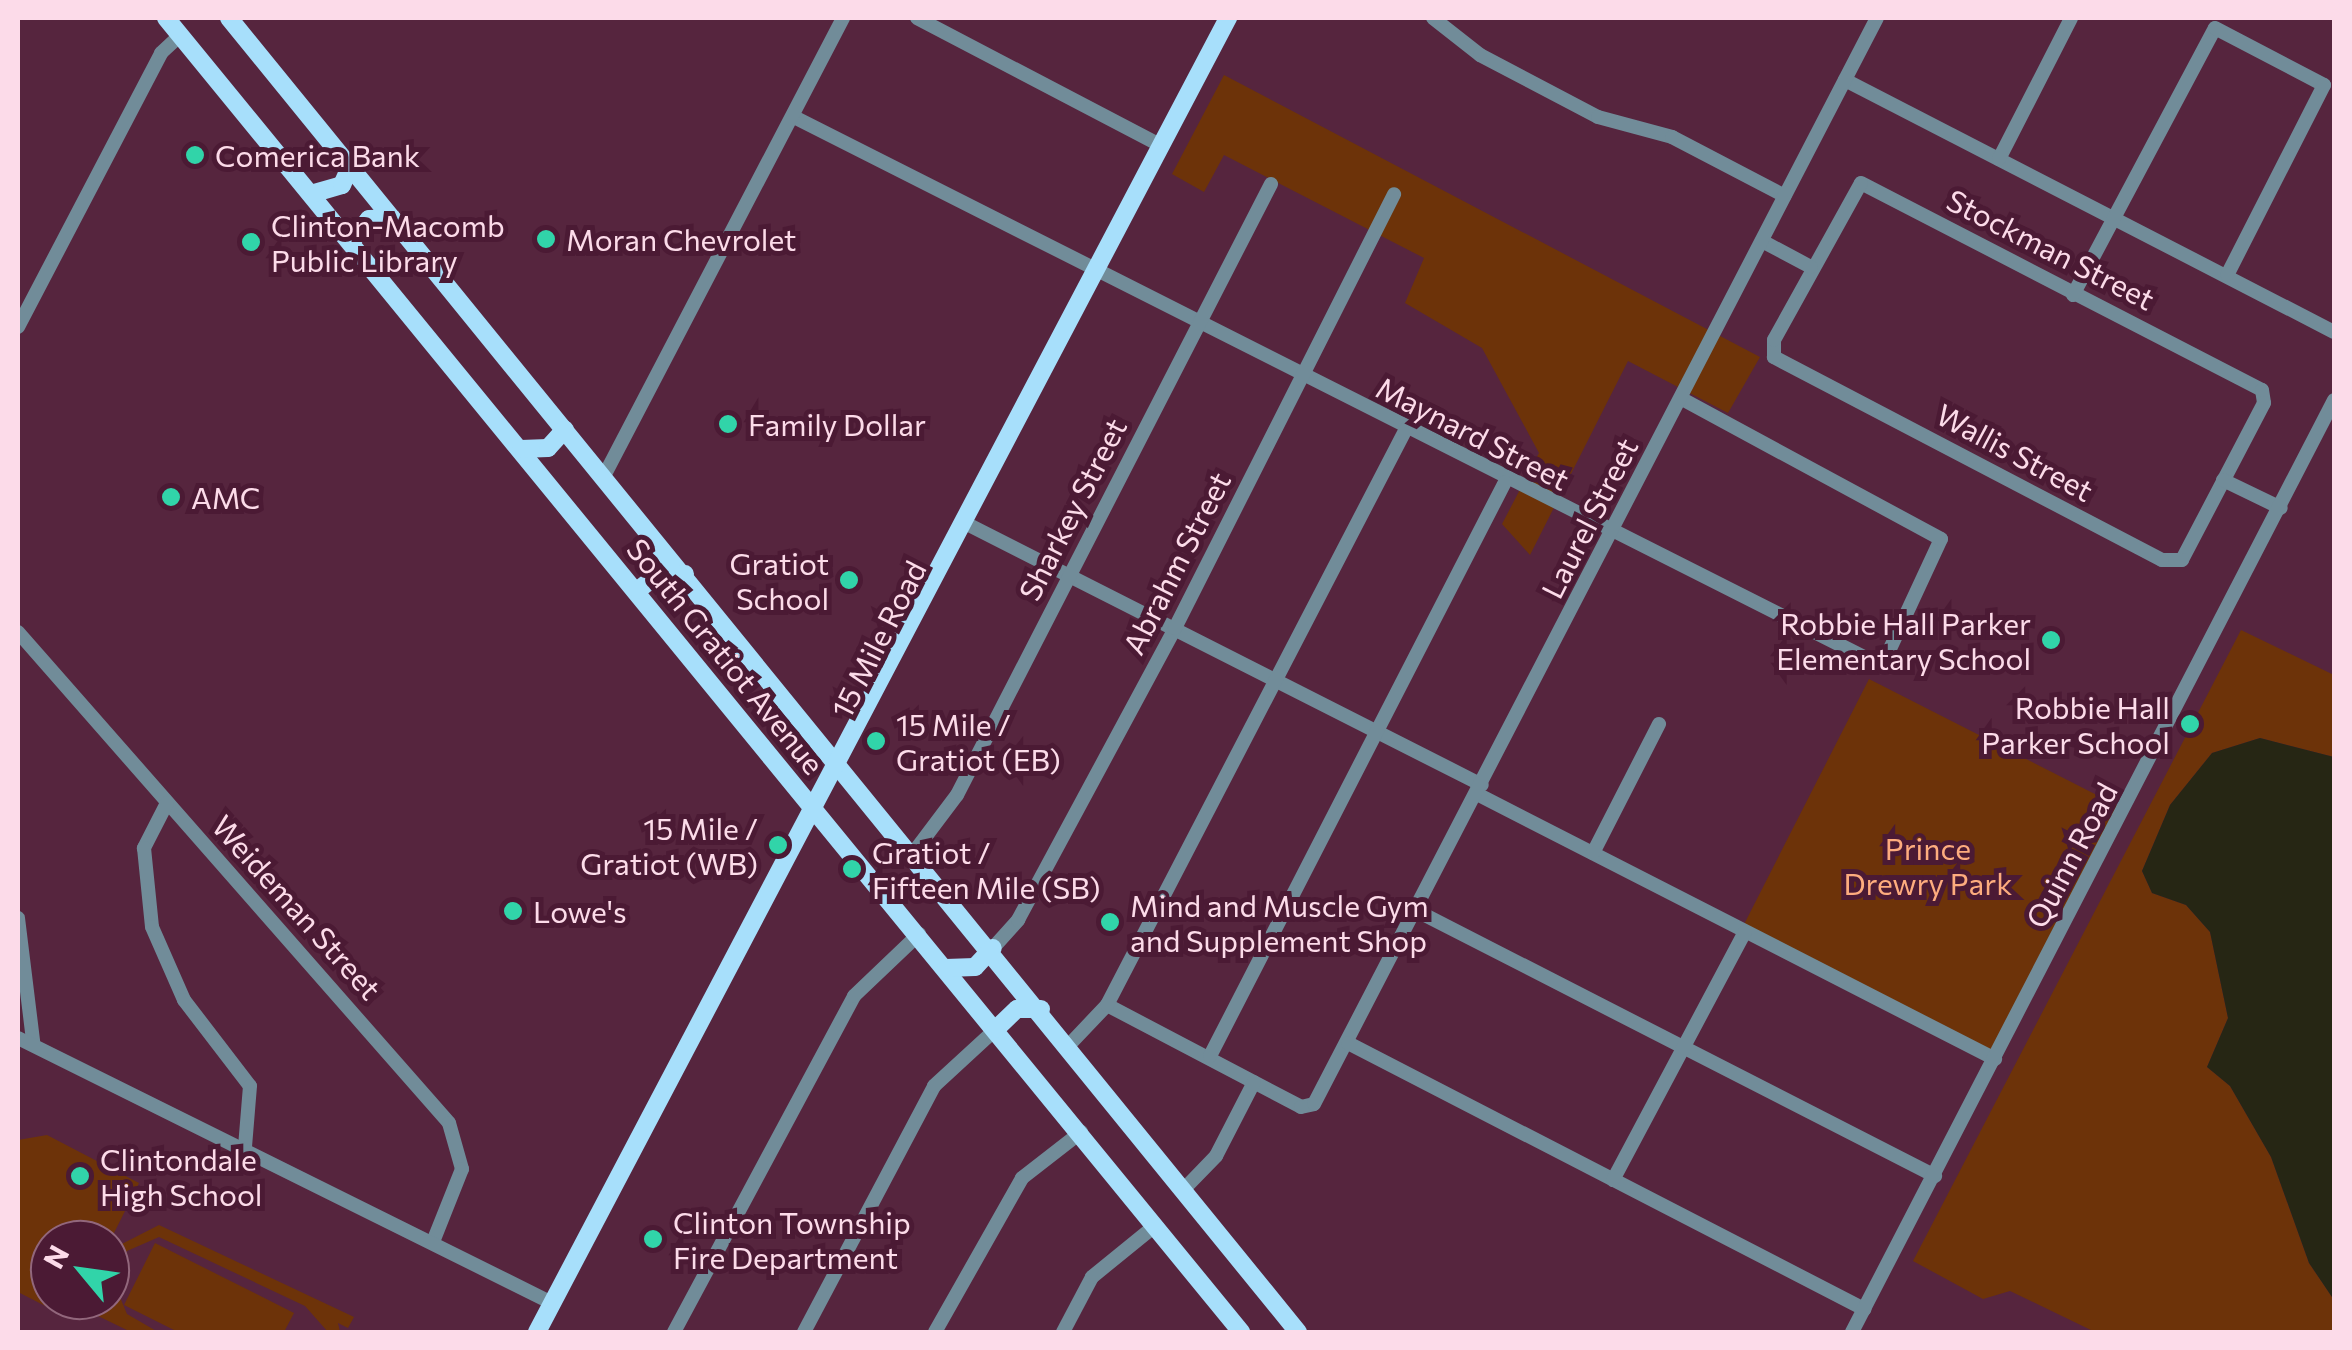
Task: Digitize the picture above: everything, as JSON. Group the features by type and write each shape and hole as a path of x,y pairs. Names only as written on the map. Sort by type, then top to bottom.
{"main road":[{"name":"South Gratiot Avenue","path":"166,18 638,590 1241,1332"},
{"name":"South Gratiot Avenue","path":"232,18 1187,1186 1298,1332"},
{"name":"15 Mile Road","path":"537,1332 844,764 1228,18"},
{"path":"311,194 342,185 350,167"},
{"path":"351,242 369,220 392,218"},
{"path":"520,449 548,448 565,428"},
{"path":"638,590 657,576 685,574"},
{"path":"946,968 975,966 993,948"},
{"path":"996,1029 1017,1009 1042,1008"}],"street":[{"path":"604,476 843,18"},
{"path":"917,18 1160,146"},
{"path":"1432,18 1480,55 1598,116 1672,137 1785,196"},
{"name":"Laurel Street","path":"1254,1082 1308,1108 1348,1042 1877,18"},
{"path":"1999,159 2071,18"},
{"path":"2074,295 2215,28 2324,85 2227,275"},
{"path":"18,328 161,52 180,35"},
{"path":"1845,80 2334,332"},
{"name":"Maynard Street","path":"794,117 1877,668 1942,539 1682,399"},
{"name":"Sharkey Street","path":"914,852 948,812 1271,184"},
{"name":"Stockman Street","path":"1811,268 1861,184 2264,393 2223,480"},
{"name":"Abrahm Street","path":"993,948 1018,920 1175,628 1394,194"},
{"path":"1762,241 1811,268"},
{"name":"Wallis Street","path":"1811,268 1774,340 1778,360 2162,560 2182,560 2223,480"},
{"name":"Quinn Road","path":"1852,1332 2334,400"},
{"path":"1070,1044 1107,1005 1406,429"},
{"path":"2223,480 2281,508"},
{"path":"1210,1056 1505,482"},
{"path":"968,524 1379,732 1594,853 1995,1060"},
{"name":"Weideman Street","path":"18,632 456,1135 459,1187 433,1242"},
{"path":"1594,853 1659,724"},
{"path":"168,803 144,848 152,927 174,982 250,1086 245,1146"},
{"path":"1417,910 1935,1176"},
{"path":"18,918 25,1040 245,1146 552,1303"},
{"path":"1613,1180 1745,932"},
{"path":"674,1332 854,996 918,934"},
{"path":"1107,1005 1254,1082 1216,1156 1187,1186"},
{"path":"804,1332 934,1086 996,1029"},
{"path":"1348,1042 1864,1310"},
{"path":"935,1332 1022,1178 1081,1132"},
{"path":"1063,1332 1092,1277 1156,1225"}],"green space":[{"path":"1224,75 1760,357 1728,413 1628,361 1530,555 1502,524 1539,453 1482,348 1405,303 1424,258 1224,155 1204,192 1172,174"},
{"path":"2241,630 2334,675 2334,757 2260,738 2212,753 2170,805 2142,871 2152,893 2186,905 2210,932 2228,1018 2207,1067 2230,1086 2271,1157 2309,1263 2334,1300 2334,1332 2095,1332 2010,1291 1983,1299 1913,1261"},
{"name":"Prince Drewry Park","path":"1869,679 2119,807 1994,1052 1744,925"},
{"path":"47,1135 139,1183 120,1220 30,1220 30,1298 18,1292 18,1140"},
{"path":"159,1225 354,1317 348,1328 338,1323 340,1332 328,1332 305,1306 159,1237 130,1250 130,1240"},
{"path":"155,1243 294,1313 284,1332 178,1332 130,1308 130,1293"},
{"path":"130,1316 158,1332 131,1332 106,1320 130,1320"}],"shaded area":[{"path":"2260,738 2334,757 2334,1300 2309,1263 2271,1157 2230,1086 2207,1067 2228,1018 2210,932 2186,905 2152,893 2142,871 2170,805 2212,753"}],"place":[{"name":"Comerica Bank","path":"195,155"},
{"name":"Moran Chevrolet","path":"546,239"},
{"name":"Clinton-Macomb Public Library","path":"251,242"},
{"name":"Family Dollar","path":"728,424"},
{"name":"AMC","path":"171,497"},
{"name":"Gratiot School","path":"849,580"},
{"name":"Robbie Hall Parker Elementary School","path":"2051,640"},
{"name":"Robbie Hall Parker School","path":"2190,724"},
{"name":"15 Mile / Gratiot (EB)","path":"876,741"},
{"name":"15 Mile / Gratiot (WB)","path":"778,845"},
{"name":"Gratiot / Fifteen Mile (SB)","path":"852,869"},
{"name":"Lowe's","path":"513,911"},
{"name":"Mind and Muscle Gym and Supplement Shop","path":"1110,922"},
{"name":"Clintondale High School","path":"80,1176"},
{"name":"Clinton Township Fire Department","path":"653,1239"}]}
